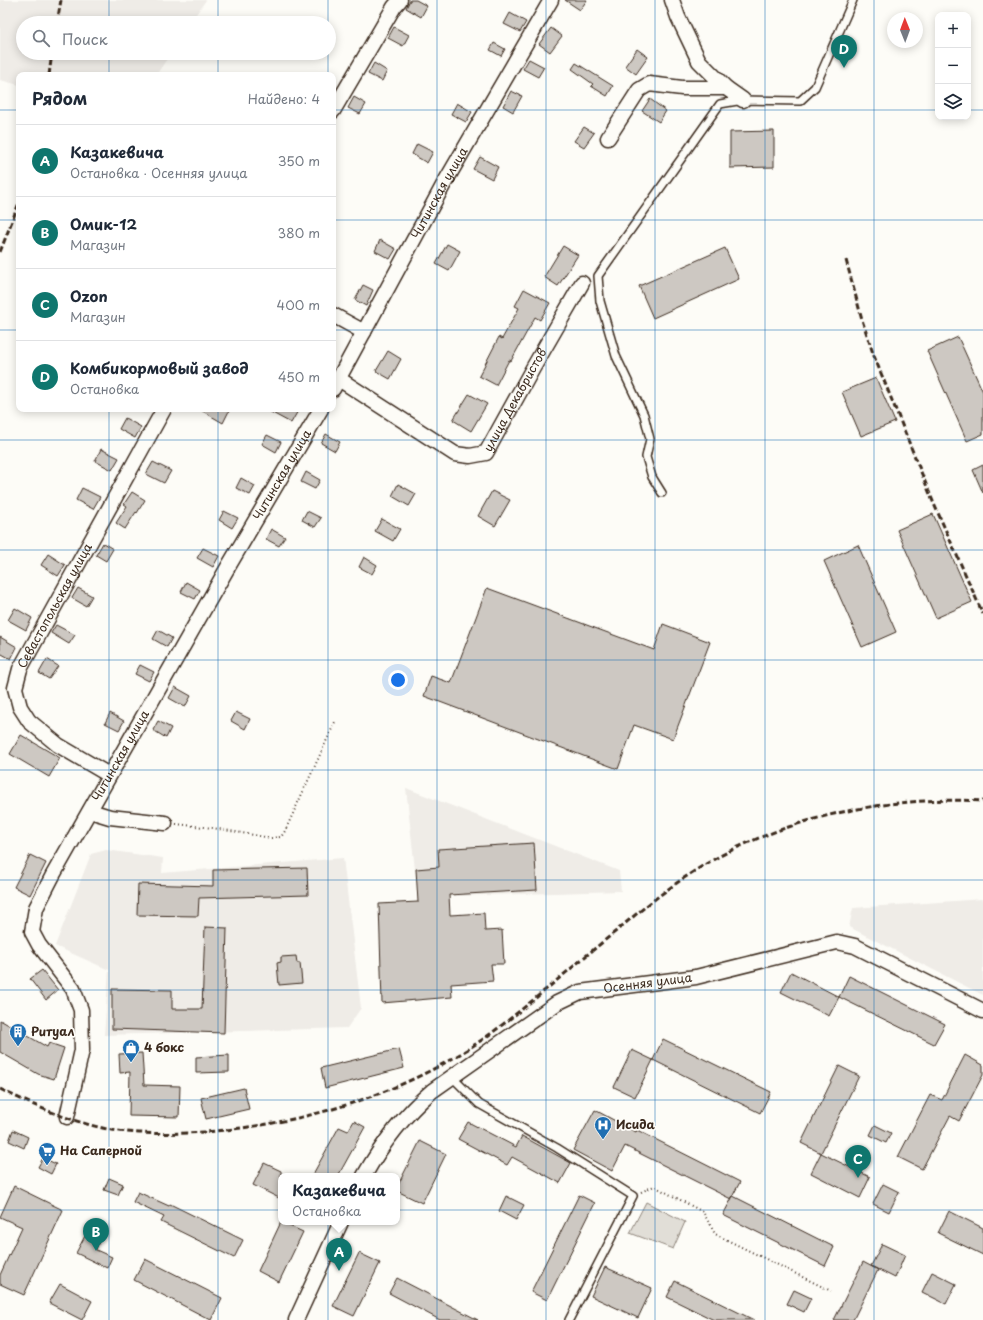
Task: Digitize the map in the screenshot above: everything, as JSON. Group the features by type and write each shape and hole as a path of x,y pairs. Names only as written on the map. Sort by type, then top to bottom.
{"street":[{"path":"336,106 394,7 400,0"},
{"name":"Читинская улица","path":"336,384 445,182 551,0"},
{"path":"672,0 678,17 699,61 726,88 743,100"},
{"path":"608,138 639,90 649,84 682,88 726,88"},
{"name":"улица Декабристов","path":"336,384 455,454 470,456 486,453 582,283"},
{"path":"336,317 364,332"},
{"name":"Севастопольская улица","path":"109,775 58,745 29,721 20,707 15,688 20,670 162,412"},
{"name":"Читинская улица","path":"67,1117 82,1050 81,1010 73,989 39,945 32,932 36,908 109,775 224,574 319,412"},
{"path":"90,811 110,817 165,822"},
{"name":"Осенняя улица","path":"366,1173 383,1145 416,1105 432,1091 557,1003 580,992 696,978 837,942 855,946 983,1011"},
{"path":"296,1320 340,1225"}],"lane":[{"path":"662,493 652,477 646,457 650,439 644,415 616,356 600,300 598,276 720,104 743,100 800,101 815,87 853,0"},
{"path":"452,1078 479,1104 557,1148 633,1196 569,1320"}],"path":[{"path":"165,822 271,838 280,837 285,832 336,720"},
{"path":"633,1196 654,1186 703,1212 715,1234 831,1291"}],"shaded area":[{"path":"0,0 206,0 195,16 16,16 16,60 166,60 158,72 16,72 16,84 0,80"},
{"path":"406,788 619,871 621,891 418,897"},
{"path":"106,850 163,858 162,873 343,858 361,1008 347,1028 104,1035 109,970 55,946 91,854"},
{"path":"983,899 983,995 849,927 853,908"},
{"path":"646,1202 685,1222 673,1249 630,1233"}],"building":[{"path":"410,0 416,0 427,6 421,17 406,8"},
{"path":"565,0 587,0 580,10"},
{"path":"510,13 526,22 520,32 504,24"},
{"path":"394,27 409,35 403,46 388,38"},
{"path":"551,28 562,36 550,52 539,44"},
{"path":"494,43 505,49 501,56 490,50"},
{"path":"637,49 648,57 636,74 625,66"},
{"path":"529,59 544,67 538,77 523,69"},
{"path":"374,63 387,71 382,81 368,74"},
{"path":"576,63 613,86 607,96 591,86 593,84 572,69"},
{"path":"511,91 522,96 513,112 503,106"},
{"path":"354,97 366,104 360,114 348,108"},
{"path":"650,99 666,111 659,122 642,111"},
{"path":"457,103 472,112 466,122 451,114"},
{"path":"584,127 594,133 584,147 574,141"},
{"path":"774,131 774,167 730,168 730,132"},
{"path":"417,144 433,152 427,163 412,154"},
{"path":"480,157 498,167 492,179 473,169"},
{"path":"380,240 396,249 390,259 375,251"},
{"path":"447,244 460,251 449,271 436,264"},
{"path":"563,246 578,255 558,286 544,277"},
{"path":"725,248 739,279 653,318 639,286"},
{"path":"363,285 373,290 366,306 355,300"},
{"path":"524,289 550,303 540,320 535,317 496,385 479,376 499,337 502,339 519,308 515,306"},
{"path":"958,337 983,392 983,434 967,441 927,351"},
{"path":"388,351 401,359 390,379 376,371"},
{"path":"876,378 895,422 861,436 842,392"},
{"path":"469,394 487,404 471,431 453,420"},
{"path":"204,412 228,412 223,423"},
{"path":"271,412 297,412 291,423"},
{"path":"125,418 141,427 135,438 119,429"},
{"path":"326,434 340,442 335,451 321,443"},
{"path":"267,435 281,442 276,452 262,444"},
{"path":"101,449 119,458 112,470 95,461"},
{"path":"153,462 171,471 164,483 146,474"},
{"path":"983,465 983,493 973,470"},
{"path":"306,472 320,480 315,489 301,482"},
{"path":"241,478 255,486 250,495 236,488"},
{"path":"398,484 416,494 409,506 392,496"},
{"path":"82,488 100,497 93,509 76,500"},
{"path":"492,491 510,500 495,526 478,516"},
{"path":"132,492 145,500 125,529 116,523 127,506 124,504"},
{"path":"224,511 238,518 232,528 219,520"},
{"path":"307,511 321,518 315,527 302,520"},
{"path":"933,514 972,602 936,618 897,530"},
{"path":"382,519 400,529 393,541 375,531"},
{"path":"271,529 285,537 279,546 266,539"},
{"path":"103,543 113,549 106,561 96,555"},
{"path":"858,545 896,632 862,647 824,561"},
{"path":"203,548 219,556 213,567 197,558"},
{"path":"48,554 65,565 58,576 41,565"},
{"path":"364,557 377,565 372,574 359,567"},
{"path":"186,582 200,590 195,599 181,592"},
{"path":"78,588 92,596 86,606 72,598"},
{"path":"487,588 654,650 663,624 710,642 673,739 634,725 618,769 424,696 431,676 451,683"},
{"path":"15,608 32,618 26,630 8,620"},
{"path":"56,625 75,635 69,644 51,633"},
{"path":"158,630 172,638 167,647 153,639"},
{"path":"0,637 17,647 11,659 0,653"},
{"path":"47,659 58,666 49,679 39,673"},
{"path":"140,665 154,672 149,681 135,674"},
{"path":"175,687 191,696 185,707 169,698"},
{"path":"236,712 250,719 245,729 231,721"},
{"path":"110,713 124,721 119,730 105,723"},
{"path":"158,721 171,728 166,738 153,730"},
{"path":"21,735 60,758 49,777 10,754"},
{"path":"534,843 537,890 449,895 450,915 484,913 485,931 502,930 504,964 491,964 493,981 451,984 452,997 382,1003 379,904 418,902 416,869 439,867 438,849"},
{"path":"30,855 46,863 30,895 14,887"},
{"path":"307,868 308,895 199,898 198,916 137,915 138,884 213,886 213,870"},
{"path":"205,927 227,928 224,1033 112,1029 112,989 172,990 172,1009 202,1009"},
{"path":"296,956 297,963 300,963 302,983 279,985 277,963 281,962 281,957"},
{"path":"42,970 58,990 46,1000 30,979"},
{"path":"791,972 839,997 829,1016 781,992"},
{"path":"849,976 945,1024 934,1044 839,997"},
{"path":"0,1020 47,1047 49,1043 64,1048 54,1079 38,1074 0,1052"},
{"path":"663,1039 771,1092 760,1113 653,1060"},
{"path":"399,1049 404,1068 325,1088 321,1068"},
{"path":"632,1050 653,1060 635,1097 614,1087"},
{"path":"142,1053 144,1085 180,1086 179,1117 129,1116 130,1072 120,1073 119,1054"},
{"path":"229,1055 229,1072 196,1073 196,1057"},
{"path":"965,1055 983,1065 983,1075 959,1121 950,1116 922,1169 898,1157 930,1095 942,1100"},
{"path":"839,1066 859,1076 821,1153 801,1143"},
{"path":"244,1088 249,1109 206,1119 201,1098"},
{"path":"595,1110 636,1132 637,1130 740,1182 731,1199 625,1146 612,1171 573,1150"},
{"path":"354,1121 365,1127 340,1173 314,1173 339,1127 348,1131"},
{"path":"468,1122 516,1147 522,1136 571,1163 560,1183 512,1157 507,1165 458,1139"},
{"path":"875,1125 891,1133 886,1143 870,1135"},
{"path":"13,1130 28,1137 24,1148 9,1141"},
{"path":"420,1141 446,1154 422,1203 400,1192 400,1181"},
{"path":"821,1153 870,1177 860,1198 811,1173"},
{"name":"На Саперной","path":"43,1158 56,1164 51,1174 38,1167"},
{"path":"264,1163 281,1171 281,1173 278,1173 278,1198 253,1185"},
{"path":"109,1178 123,1184 118,1195 104,1190"},
{"path":"883,1184 899,1192 889,1212 873,1204"},
{"path":"14,1186 63,1210 24,1295 0,1284 0,1275 22,1227 0,1217"},
{"path":"138,1192 169,1206 170,1204 243,1240 234,1258 161,1222 164,1217 133,1202"},
{"path":"579,1195 595,1203 547,1300 531,1292"},
{"path":"506,1196 524,1205 516,1220 499,1211"},
{"path":"733,1196 834,1247 825,1266 723,1215"},
{"path":"949,1211 983,1228 983,1255 938,1233"},
{"path":"280,1225 288,1225 303,1232 279,1282 258,1271"},
{"path":"86,1234 99,1241 96,1250 112,1257 107,1268 76,1253"},
{"path":"882,1244 905,1255 895,1278 871,1266"},
{"path":"359,1253 380,1263 354,1316 333,1306"},
{"path":"145,1259 222,1298 211,1320 134,1280"},
{"path":"863,1262 878,1270 853,1320 834,1320"},
{"path":"605,1267 652,1288 638,1318 591,1296"},
{"path":"932,1272 956,1284 946,1304 922,1292"},
{"path":"397,1278 478,1320 440,1320 389,1293"},
{"path":"675,1281 754,1320 714,1320 667,1297"},
{"path":"60,1284 92,1301 82,1320 49,1303"},
{"path":"794,1290 811,1298 804,1312 787,1304"}],"railway":[{"path":"58,16 61,0"},
{"path":"49,72 51,60"},
{"path":"0,252 16,211"},
{"path":"846,260 863,323 874,356 934,504 983,614"},
{"path":"0,1089 39,1107 93,1126 119,1131 167,1134 204,1132 281,1122 356,1102 427,1072 461,1053 493,1032 666,891 706,864 751,841 815,819 882,805 949,800 983,801"}],"place":[{"name":"Комбикормовый завод","path":"844,68"},
{"name":"Ритуал","path":"18,1047"},
{"name":"4 бокс","path":"131,1063"},
{"name":"Исида","path":"603,1140"},
{"name":"На Саперной","path":"47,1166"},
{"name":"Ozon","path":"858,1178"},
{"name":"Омик-12","path":"96,1251"},
{"name":"Казакевича","path":"339,1271"}]}
